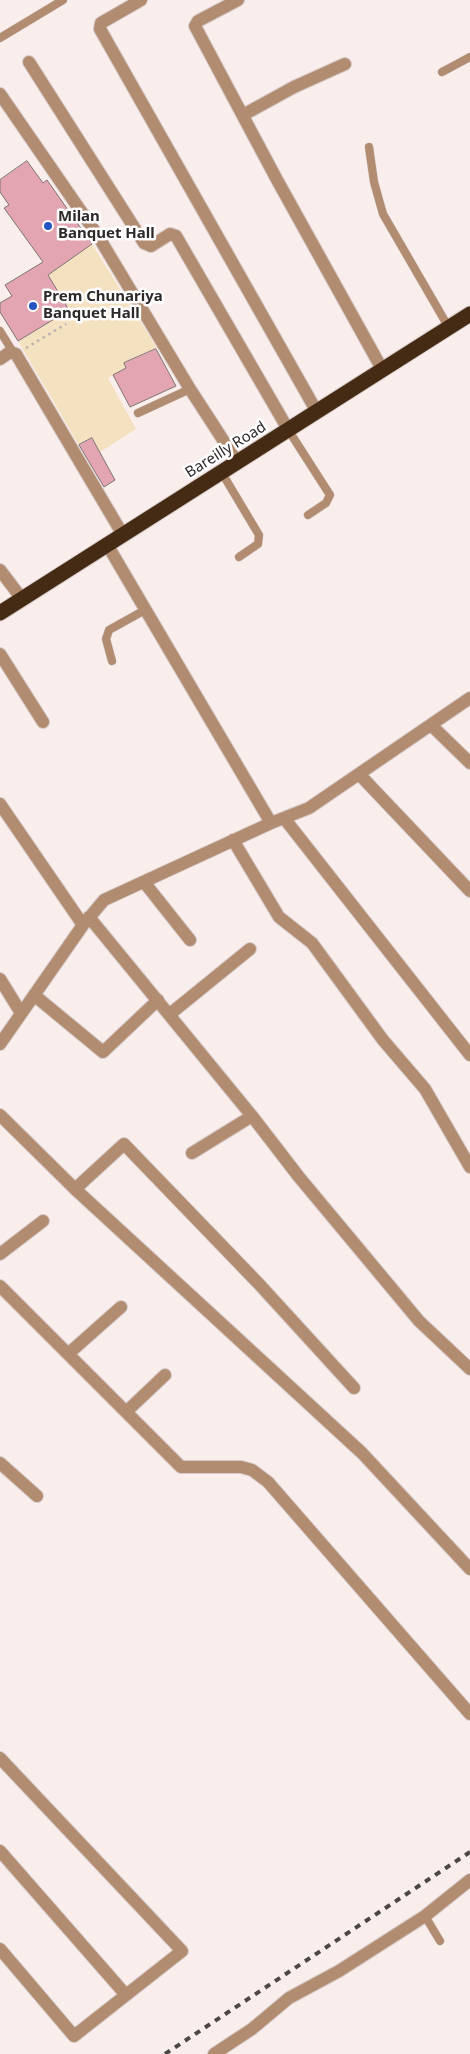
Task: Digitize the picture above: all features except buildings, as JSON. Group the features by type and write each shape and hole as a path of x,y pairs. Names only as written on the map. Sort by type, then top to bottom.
{"highway":[{"name":"Bareilly Road","path":"0,613 470,314"}],"street":[{"path":"141,0 101,23 100,29 317,412"},
{"path":"238,0 195,24 382,369"},
{"path":"29,62 144,243 151,246 170,234 176,236 288,431"},
{"path":"243,115 294,87 345,64"},
{"path":"0,94 98,236 190,390 238,463"},
{"path":"0,359 15,353 123,535"},
{"path":"108,546 271,823"},
{"path":"0,570 22,599"},
{"path":"0,654 43,722"},
{"path":"0,1044 86,921 104,900 233,840 309,808 470,698"},
{"path":"432,725 470,763"},
{"path":"360,774 470,891"},
{"path":"0,804 86,921 170,1014 299,1177 419,1321 470,1370"},
{"path":"284,818 470,1055"},
{"path":"233,840 279,917 312,943 383,1040 425,1088 470,1167"},
{"path":"144,882 190,940"},
{"path":"170,1014 250,949"},
{"path":"0,979 21,1013"},
{"path":"34,995 103,1052 158,1000"},
{"path":"0,1114 76,1190 362,1453 470,1569"},
{"path":"192,1154 252,1116"},
{"path":"76,1190 124,1144 259,1284 354,1388"},
{"path":"0,1254 43,1221"},
{"path":"0,1286 182,1467 241,1467 252,1470 268,1482 470,1714"},
{"path":"68,1354 121,1307"},
{"path":"126,1412 165,1375"},
{"path":"0,1463 37,1496"},
{"path":"0,1758 182,1950 74,2036 0,1949"},
{"path":"0,1851 126,1995"},
{"path":"214,2054 252,2029 289,1998 339,1971 425,1916 470,1880"}],"lane":[{"path":"0,38 63,0"},
{"path":"442,72 470,57"},
{"path":"369,147 374,182 383,214 449,328"},
{"path":"0,331 15,353"},
{"path":"138,412 190,390"},
{"path":"288,431 330,496 326,503 308,515"},
{"path":"222,473 259,535 258,544 239,557"},
{"path":"112,661 106,639 108,630 145,610"},
{"path":"425,1916 440,1941"}],"path":[{"path":"15,353 66,324"}],"shaded area":[{"path":"92,244 157,348 124,363 126,368 108,378 136,429 100,452 92,438 79,445 18,341 69,310 48,275"}],"railway":[{"path":"165,2054 470,1852"}],"place":[{"name":"Milan Banquet Hall","path":"48,226"},
{"name":"Prem Chunariya Banquet Hall","path":"33,306"}]}
